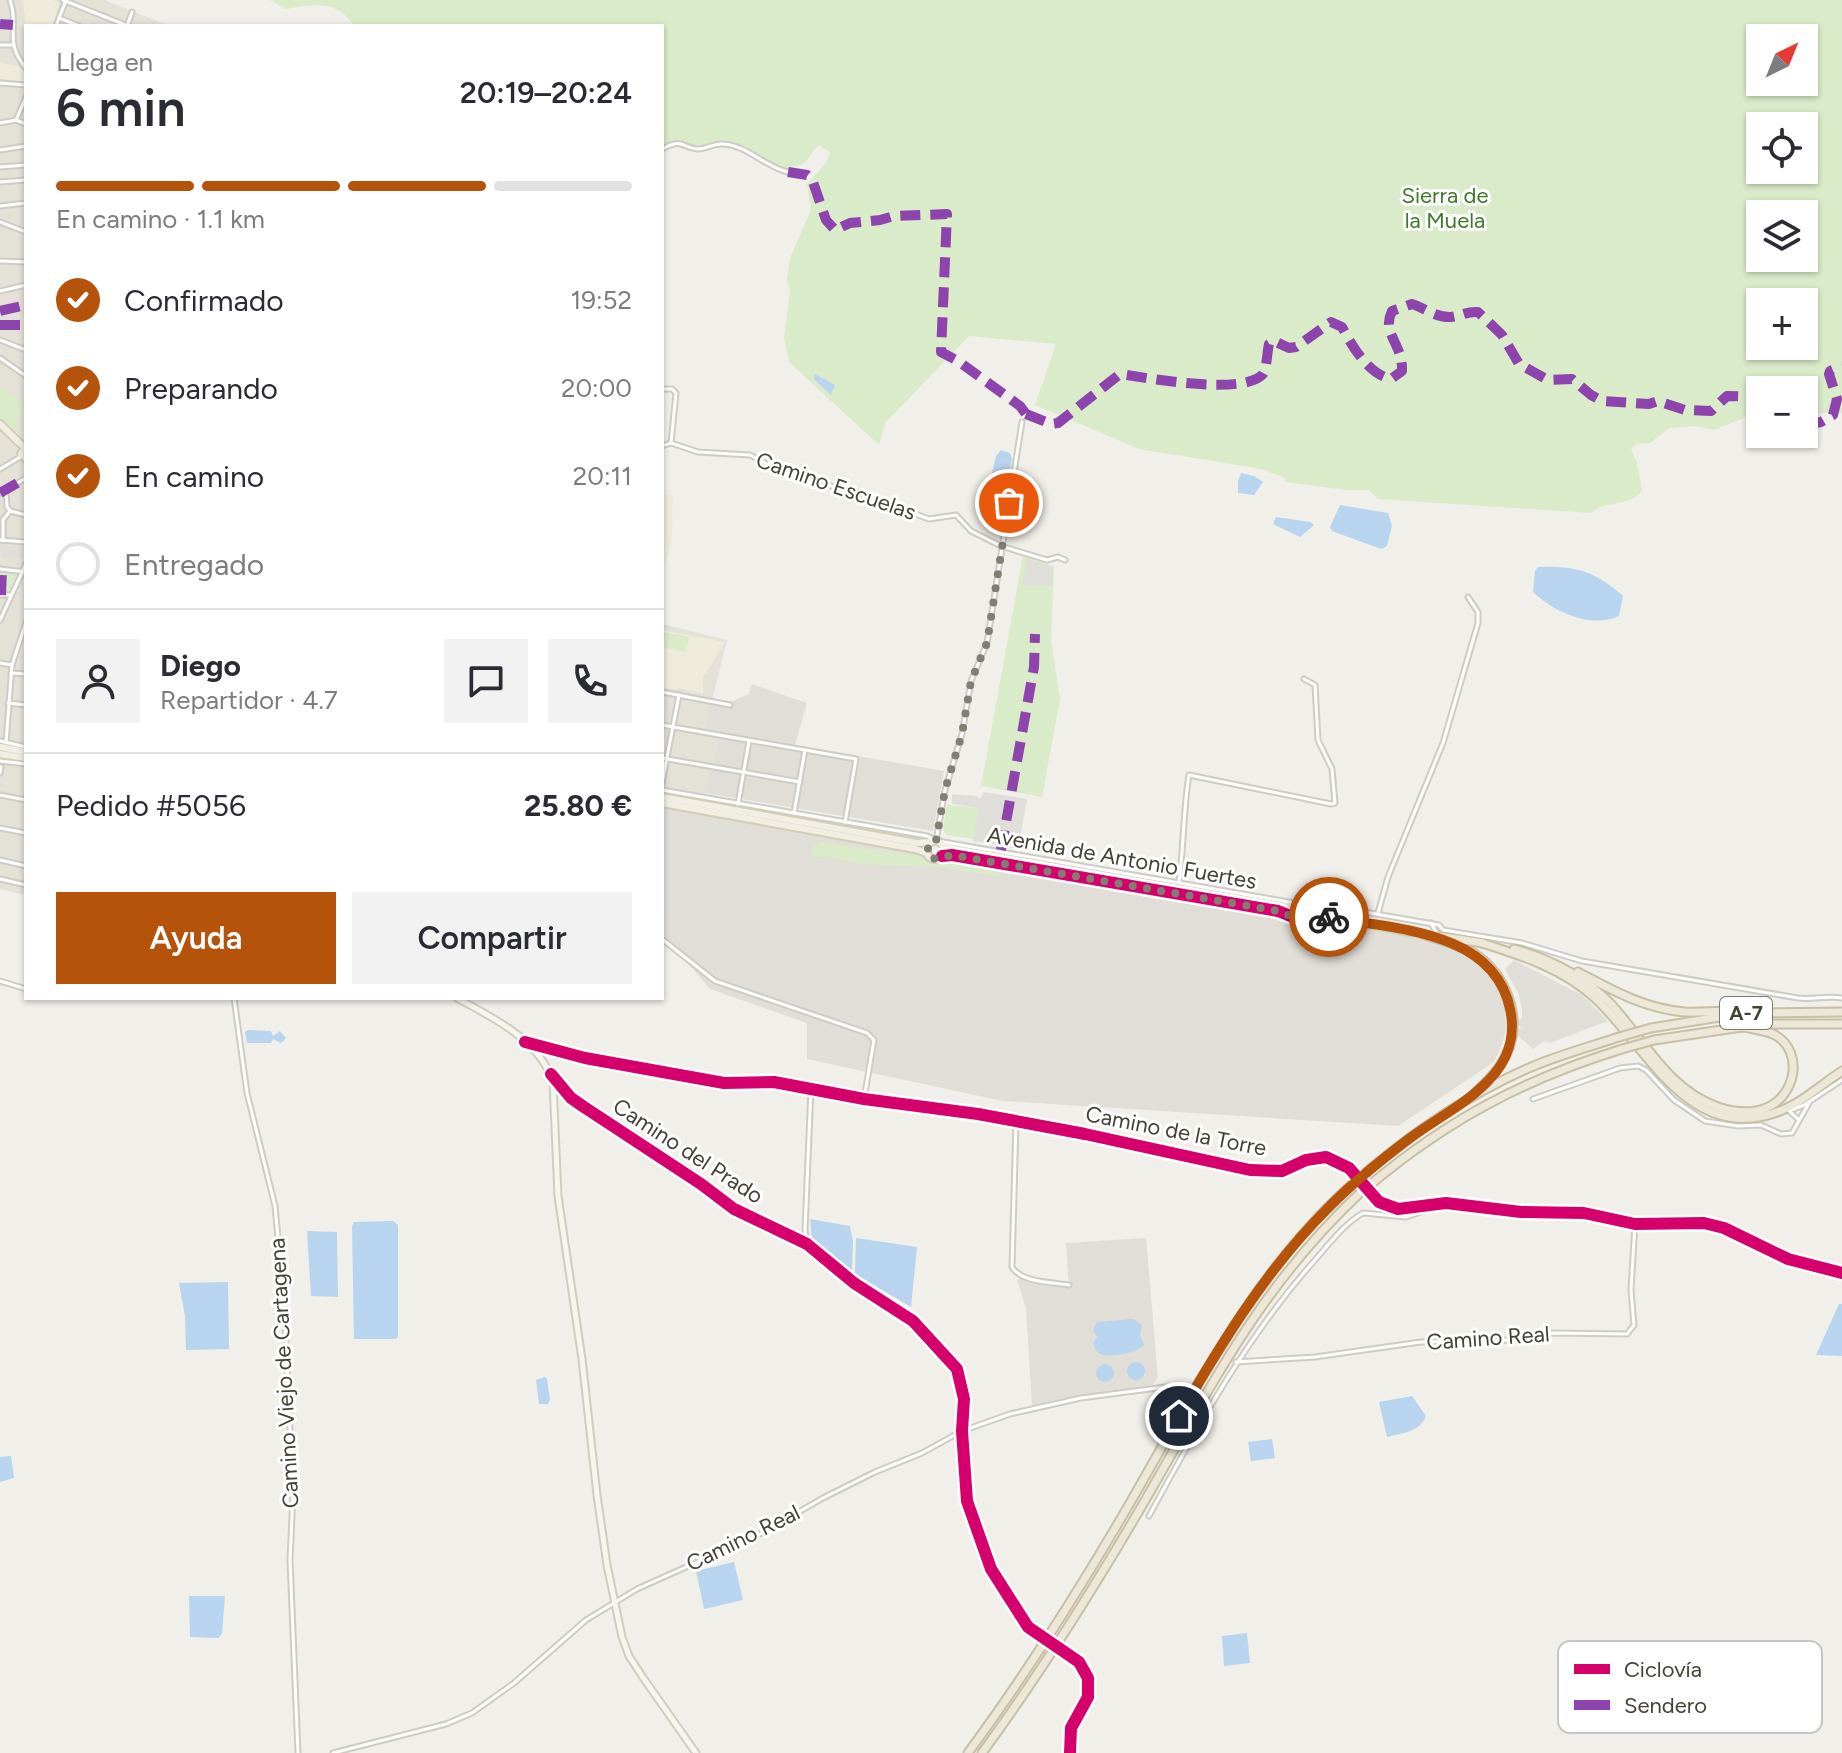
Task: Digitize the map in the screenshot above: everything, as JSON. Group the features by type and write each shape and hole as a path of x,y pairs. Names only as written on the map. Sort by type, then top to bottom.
{"highway":[{"path":"1440,933 1553,959 1611,990 1659,1008 1685,1012 1748,1013"},
{"path":"1422,934 1461,946 1484,961 1498,976 1508,998 1513,1021 1509,1050 1495,1073 1466,1101"},
{"path":"1482,943 1545,965 1575,982 1612,1016 1666,1081 1711,1111 1735,1117 1761,1117 1785,1110 1814,1094 1842,1071"},
{"path":"1514,949 1552,962 1592,987 1618,1013 1665,1071 1698,1098 1719,1107 1755,1111 1768,1108 1784,1095 1790,1084 1794,1064 1790,1052 1772,1033 1739,1026"},
{"name":"A-7","path":"968,1753 1066,1611 1235,1323 1289,1250 1360,1178 1409,1139 1466,1101 1536,1065 1651,1028 1748,1013 1842,1012"},
{"name":"A-7","path":"982,1753 1033,1683 1079,1611 1246,1326 1309,1244 1363,1190 1447,1127 1495,1098 1551,1072 1654,1040 1739,1026 1842,1024"}],"main road":[{"path":"0,424 24,452"},
{"path":"3,745 24,749"},
{"path":"0,754 24,760"},
{"name":"Avenida de Antonio Fuertes","path":"664,797 917,843 937,842 969,852 1280,906 1298,905"},
{"name":"Avenida de Antonio Fuertes","path":"664,803 915,849 933,859 952,855 1278,911 1293,917"},
{"path":"927,853 937,842 944,851 942,856"},
{"path":"1327,916 1300,924 1293,917 1298,905 1327,916 1422,934 1440,933"},
{"path":"1311,908 1312,919"},
{"path":"461,1000 504,1023 525,1042 551,1074 555,1096 558,1196 582,1359 597,1495 615,1602 629,1656 696,1753"}],"street":[{"path":"10,0 12,45 24,65"},
{"path":"57,24 65,0 122,24"},
{"path":"128,24 132,12"},
{"path":"59,18 74,24"},
{"path":"0,24 13,25"},
{"path":"0,45 12,45"},
{"path":"0,83 24,85"},
{"path":"16,120 24,102"},
{"path":"0,123 16,120 24,123"},
{"path":"664,148 676,143 698,149 716,144 729,145 788,172"},
{"path":"0,150 24,146"},
{"path":"0,167 24,165"},
{"path":"0,182 24,180"},
{"path":"0,206 24,203"},
{"path":"0,222 24,231"},
{"path":"0,261 24,262"},
{"path":"0,291 24,285"},
{"path":"0,340 24,349"},
{"path":"0,358 24,375"},
{"path":"664,389 672,389 676,393 671,443 664,445"},
{"path":"937,842 971,681 987,643 1022,422"},
{"name":"Camino Escuelas","path":"671,443 698,452 750,455 784,473 816,479 866,502 902,509 929,519 956,515 971,531 1001,546 1047,560 1058,557 1065,560"},
{"path":"0,469 24,454"},
{"path":"0,493 24,479"},
{"path":"5,490 10,511 24,514"},
{"path":"10,511 3,520 2,540 24,542"},
{"path":"0,569 24,571"},
{"path":"0,620 24,573"},
{"path":"0,595 11,595"},
{"path":"1378,913 1388,877 1443,743 1478,623 1478,612 1468,597"},
{"path":"3,745 12,665 24,628"},
{"path":"19,642 24,643"},
{"path":"0,663 12,665"},
{"path":"11,673 24,674"},
{"path":"1179,881 1184,841 1182,822 1189,775 1335,803 1332,769 1317,734 1315,685 1304,679"},
{"path":"664,692 730,705"},
{"path":"679,695 665,759 800,782"},
{"path":"8,703 24,705"},
{"path":"664,725 856,759 845,822"},
{"path":"0,741 3,745"},
{"path":"738,804 749,741"},
{"path":"794,813 805,750"},
{"path":"0,761 24,761"},
{"path":"0,773 1,767"},
{"name":"Avenida de Antonio Fuertes","path":"664,790 927,836 937,842 1179,881 1298,905"},
{"path":"0,795 24,800"},
{"path":"0,828 24,833"},
{"path":"0,860 24,866"},
{"path":"0,879 24,885"},
{"path":"1311,908 1324,905 1431,923 1439,925 1440,933"},
{"path":"1431,923 1440,933 1522,943 1582,961 1798,998 1842,998"},
{"path":"664,941 715,981 867,1033 874,1040 864,1099"},
{"path":"0,981 24,988"},
{"name":"Camino Viejo de Cartagena","path":"234,1000 247,1093 275,1206 284,1301 293,1495 290,1560 298,1753"},
{"name":"Camino de la Torre","path":"525,1042 585,1058 724,1083 774,1082 864,1099 1016,1121 1250,1170 1282,1171 1306,1160 1326,1157 1349,1168 1379,1202 1389,1206 1408,1208 1446,1203 1521,1212 1584,1213 1635,1224 1704,1223 1724,1228 1788,1259 1842,1273"},
{"path":"1533,1099 1620,1068 1638,1066 1646,1070 1674,1100 1705,1121 1738,1126 1761,1125 1788,1134 1795,1130 1814,1094"},
{"name":"Camino del Prado","path":"551,1074 571,1098 722,1201 807,1244 854,1283 903,1312 951,1360 961,1376 964,1399 962,1431 967,1501 991,1569 1020,1617 1033,1631 1070,1655 1084,1669 1089,1686 1086,1703 1071,1728 1070,1753"},
{"path":"1824,1087 1842,1080"},
{"path":"807,1244 811,1088"},
{"path":"1799,1120 1798,1104 1809,1103"},
{"path":"1785,1110 1799,1120"},
{"path":"1016,1121 1012,1267 1025,1278 1069,1285"},
{"path":"1149,1516 1236,1362 1283,1295 1357,1216 1363,1213 1406,1217 1446,1203"},
{"name":"Camino Real","path":"1236,1362 1315,1357 1421,1342 1500,1341 1553,1333 1627,1334 1634,1325 1631,1270 1635,1224"},
{"name":"Camino Real","path":"333,1753 446,1724 472,1713 514,1683 576,1627 615,1602 655,1580 762,1533 823,1498 922,1453 962,1431 1010,1414 1081,1398 1165,1387 1182,1388"}],"shaded area":[{"path":"0,0 104,0 165,24 24,24 24,895 0,889"},
{"path":"23,0 53,0 60,3 53,24 26,24"},
{"path":"0,63 18,66 24,72 24,82 0,79"},
{"path":"664,494 673,496 672,540 664,567"},
{"path":"0,545 24,547 23,558 2,557"},
{"path":"1027,558 1053,567 1052,586 1022,586"},
{"path":"664,624 727,640 705,730 720,734 701,813 664,806"},
{"path":"664,630 725,642 703,678 703,694 664,687"},
{"path":"752,684 807,703 795,745 944,771 933,831 705,793 720,734 705,731 711,698 731,702 749,694"},
{"path":"984,792 1027,799 1018,849 973,841 979,808 952,804 952,794 978,796 980,799"},
{"path":"664,806 922,852 934,860 944,857 1053,874 1393,933 1455,948 1473,956 1487,968 1504,996 1506,1028 1494,1062 1398,1126 1003,1101 807,1059 807,1023 710,989 664,935"},
{"path":"664,815 783,836 778,852 773,855 750,848 738,849 731,894 694,888 688,925 664,921"},
{"path":"1514,960 1582,995 1608,1021 1550,1043 1544,1041 1533,1049 1516,1034 1521,1028 1517,1020 1522,1018 1522,1009 1518,993 1505,969"},
{"path":"1453,962 1469,965 1470,962 1485,978 1495,1001 1497,1027 1493,1045 1484,1060 1430,1096"},
{"path":"971,1066 1069,1079 1073,1083 1067,1087 1028,1084 982,1076"},
{"path":"1146,1238 1158,1378 1151,1388 1078,1396 1032,1406 1026,1308 1017,1280 1021,1278 1069,1287 1066,1243"}],"green space":[{"name":"Sierra de la Muela","path":"270,0 1842,0 1842,413 1818,413 1818,376 1746,376 1746,418 1715,430 1696,426 1669,428 1650,443 1636,444 1631,450 1637,463 1642,491 1631,499 1603,506 1591,513 1378,499 1369,490 1285,482 1284,477 1256,468 1139,449 1035,405 1056,344 969,336 885,423 879,445 789,362 784,338 790,258 811,210 807,184 826,163 830,152 818,145 805,163 787,170 729,143 697,147 679,140 664,147 664,24 352,24 340,12 324,6 286,9"},
{"path":"0,387 24,409 12,430 0,419"},
{"path":"1023,556 1054,566 1051,640 1060,699 1042,797 981,786"},
{"path":"1,570 19,572 10,591 0,591"},
{"path":"664,632 689,637 686,652 664,647"},
{"path":"947,805 979,808 974,839 947,835 943,829"},
{"path":"822,842 920,856 930,863 948,860 1000,869 1000,877 940,867 867,865 810,857 813,846"},
{"path":"1303,905 1312,914 1303,923 1294,914"}],"water":[{"path":"815,374 835,385 831,395 814,379"},
{"path":"1001,450 1010,453 1012,459 1005,490 989,486 996,456"},
{"path":"1241,473 1263,482 1254,495 1238,493"},
{"path":"1340,505 1388,513 1392,526 1387,546 1381,549 1332,531 1330,527"},
{"path":"1276,517 1314,525 1300,537 1273,524"},
{"path":"1538,567 1574,569 1604,581 1623,596 1619,616 1597,621 1573,616 1551,606 1533,592"},
{"path":"271,1031 273,1036 280,1031 286,1038 281,1043 273,1039 271,1043 247,1043 245,1032"},
{"path":"810,1219 850,1226 852,1270 812,1240"},
{"path":"393,1221 398,1225 398,1336 396,1339 354,1339 352,1226 354,1222"},
{"path":"307,1231 337,1232 338,1297 311,1296"},
{"path":"856,1238 917,1247 911,1307 855,1274"},
{"path":"228,1282 229,1349 186,1350 185,1316 179,1283"},
{"path":"1839,1304 1842,1304 1842,1356 1816,1355"},
{"path":"1133,1319 1142,1325 1140,1335 1144,1345 1117,1355 1097,1352 1093,1343 1097,1337 1093,1330 1097,1322"},
{"path":"1132,1362 1140,1362 1145,1371 1143,1378 1132,1380 1127,1375 1127,1367"},
{"path":"1101,1364 1109,1364 1114,1373 1112,1380 1101,1382 1096,1377 1096,1369"},
{"path":"545,1377 550,1400 548,1404 539,1404 536,1380"},
{"path":"1412,1396 1426,1416 1423,1421 1410,1431 1387,1437 1379,1402"},
{"path":"1272,1439 1275,1458 1251,1461 1248,1442"},
{"path":"11,1456 14,1478 0,1482 0,1457"},
{"path":"734,1562 743,1600 704,1609 696,1571"},
{"path":"189,1596 225,1596 219,1638 190,1637"},
{"path":"1247,1633 1250,1663 1224,1666 1222,1636"}],"marked path":[{"path":"0,24 13,25"},
{"path":"788,172 807,175 812,179 826,220 835,230 850,223 894,216 947,214 941,352 1020,406 1026,414"},
{"path":"1026,414 1051,424 1058,423 1120,374 1194,384 1236,384 1253,380 1263,374 1269,344 1274,341 1289,348 1296,347 1331,322 1342,327 1368,365 1391,379 1402,371 1389,319 1392,311 1412,304 1446,317 1478,312 1502,335 1519,364 1548,380 1572,379 1602,401 1649,404 1658,401 1685,410 1711,411 1727,396 1746,397"},
{"path":"0,311 24,305"},
{"path":"0,325 24,325"},
{"path":"1818,423 1833,415 1837,399 1829,374 1842,366"},
{"path":"0,493 24,479"},
{"path":"1,595 2,569"},
{"path":"1001,850 1034,667 1035,634"}],"cycle path":[{"path":"942,856 952,855 1278,911 1293,917"},
{"path":"525,1042 585,1058 724,1083 774,1082 864,1099 978,1114 1250,1170 1282,1171 1306,1160 1326,1157 1349,1168 1379,1202 1398,1209 1446,1203 1521,1212 1584,1213 1635,1224 1704,1223 1724,1228 1788,1259 1842,1273"},
{"path":"551,1074 571,1098 584,1107 734,1209 807,1244 854,1283 913,1321 957,1369 964,1399 962,1431 967,1501 991,1569 1028,1627 1079,1662 1088,1678 1088,1697 1071,1728 1070,1753"}],"way so far":[{"path":"1009,503 987,643 971,681 962,734 945,790 936,841 928,844 928,856 936,859 952,855 1278,911 1293,917 1300,924 1321,916 1329,917"}],"route":[{"path":"1179,1416 1235,1323 1289,1250 1350,1186 1409,1139 1466,1101 1487,1082 1509,1050 1513,1021 1505,987 1474,953 1422,934 1329,917"}]}
